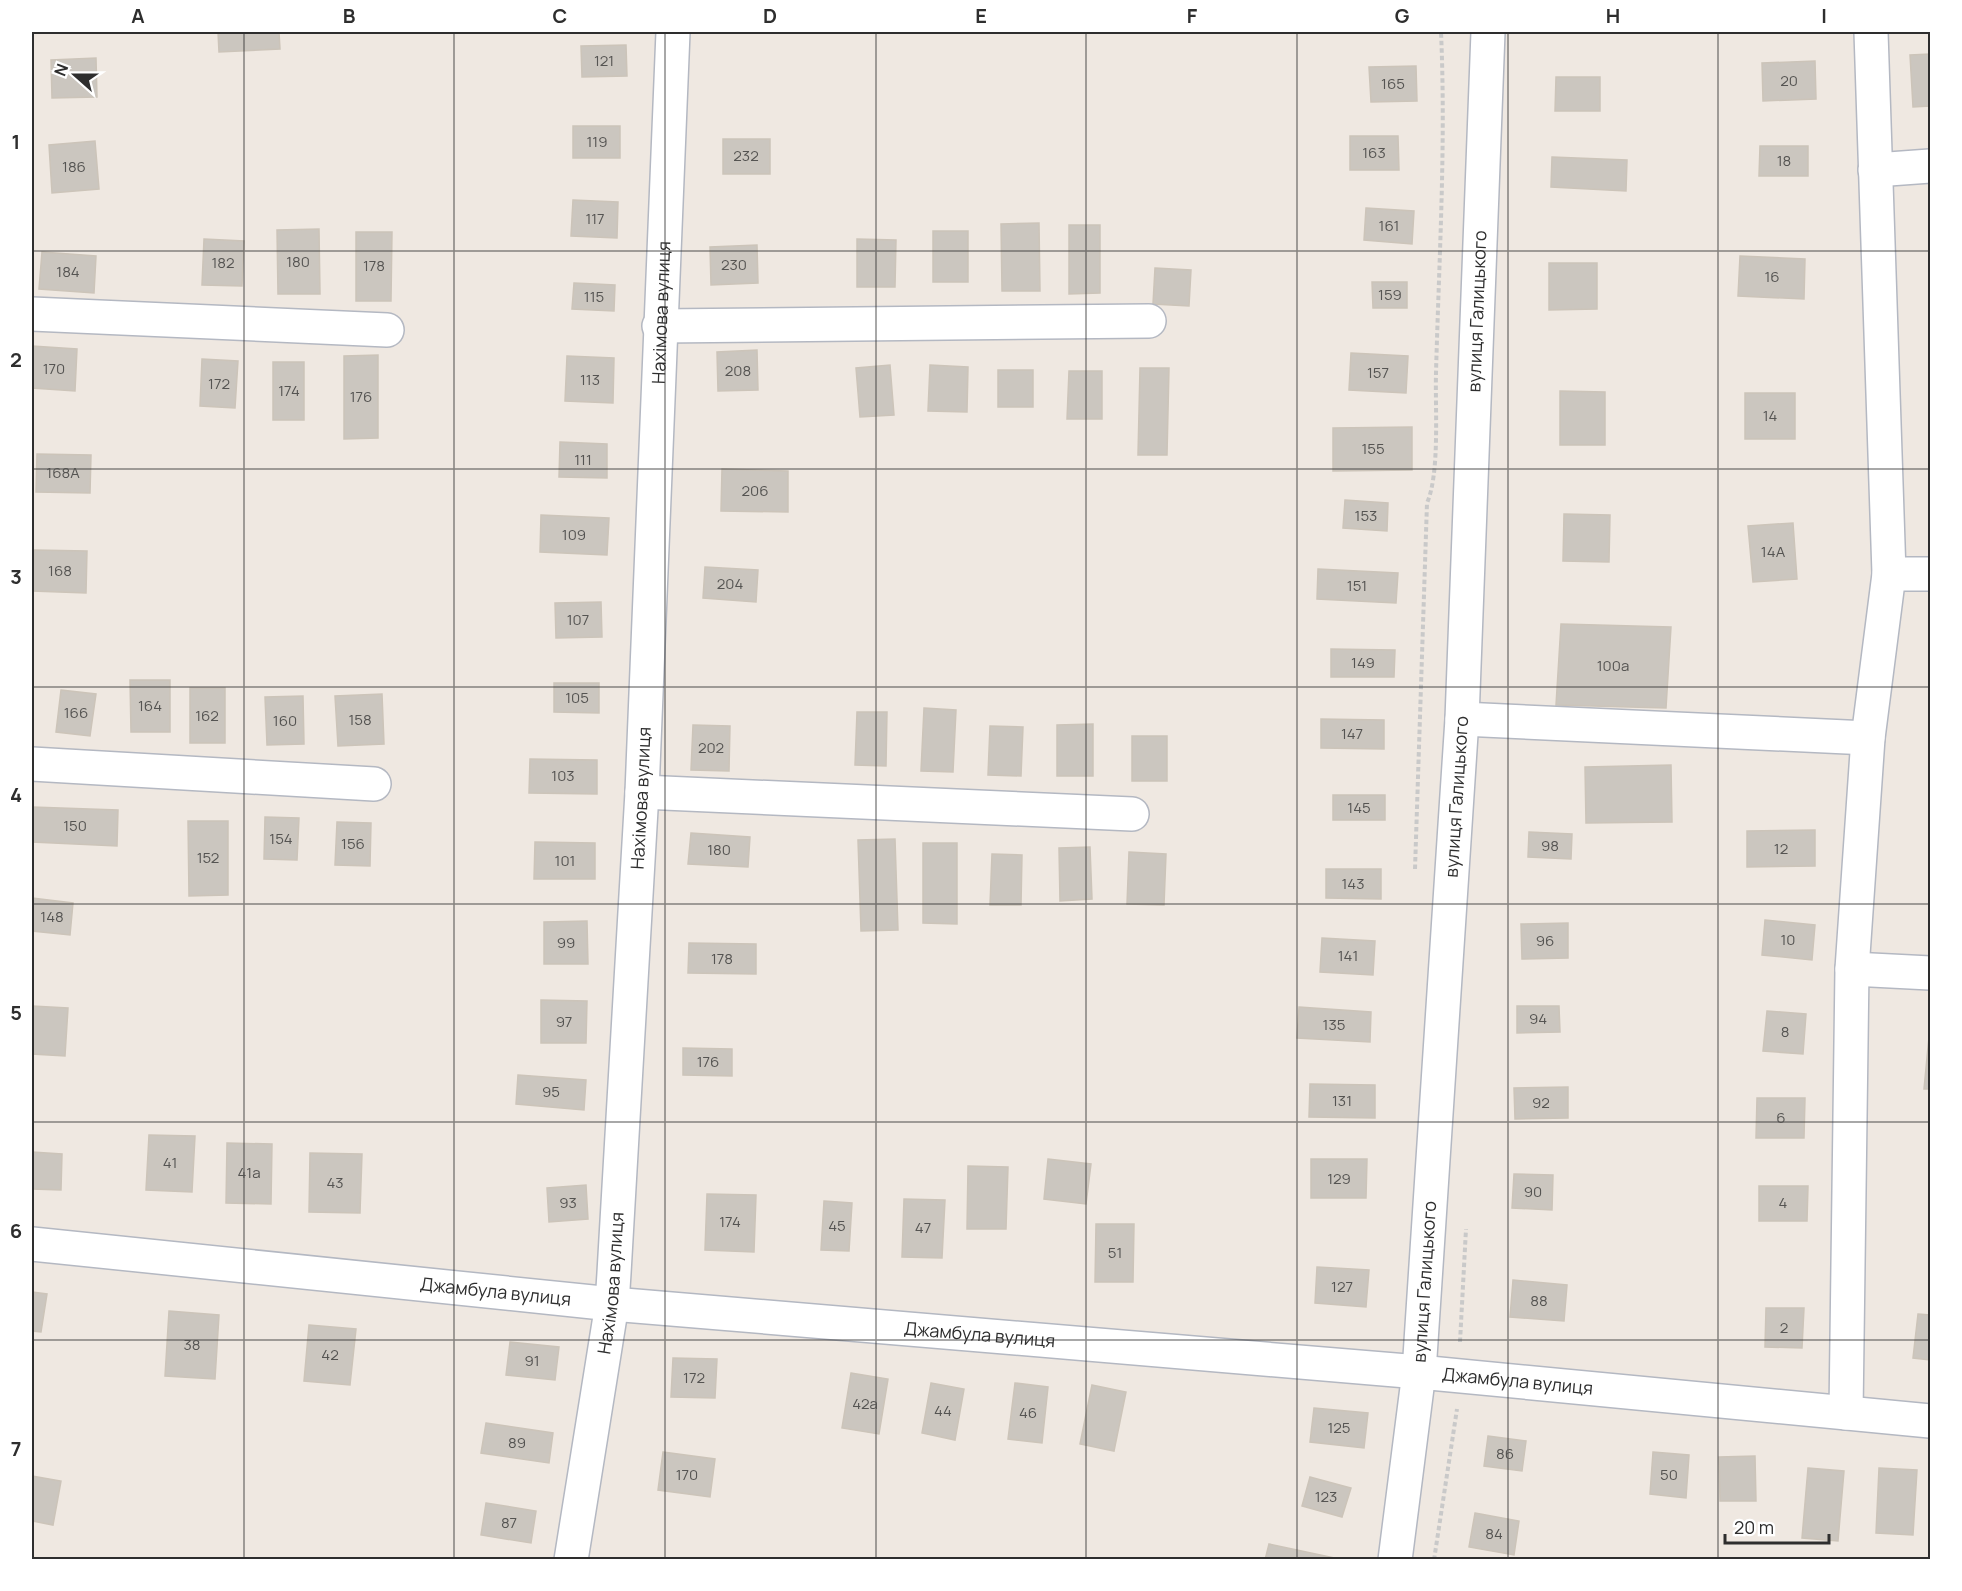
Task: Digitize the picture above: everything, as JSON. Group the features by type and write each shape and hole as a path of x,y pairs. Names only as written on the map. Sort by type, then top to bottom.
{"street":[{"name":"Нахімова вулиця","path":"571,1560 612,1304 642,792 659,326 673,32"},
{"name":"вулиця Галицького","path":"1395,1560 1419,1372 1462,719 1488,32"},
{"path":"1846,1413 1852,969 1869,738 1889,574 1871,32"},
{"path":"1875,170 1930,166"},
{"path":"32,314 387,330"},
{"path":"659,326 1149,321"},
{"path":"1889,574 1930,574"},
{"path":"1462,719 1869,738"},
{"path":"32,764 374,784"},
{"path":"642,792 1132,814"},
{"path":"1852,969 1930,973"},
{"name":"Джамбула вулиця","path":"32,1244 612,1304 1459,1375 1930,1421"}],"path":[{"path":"1415,871 1427,503 1432,490 1435,426 1444,100 1441,32"},
{"path":"1434,1560 1458,1403 1459,1375"}],"building":[{"path":"218,32 279,32 280,49 219,52"},
{"path":"626,45 627,76 582,77 581,46"},
{"path":"1930,54 1930,106 1913,107 1910,55"},
{"path":"96,58 97,97 52,98 51,60"},
{"path":"1815,61 1816,99 1763,101 1762,63"},
{"path":"1416,66 1417,101 1371,102 1369,67"},
{"path":"1556,77 1600,77 1600,111 1555,111"},
{"path":"573,126 620,126 620,158 573,158"},
{"path":"1350,136 1398,136 1399,170 1350,170"},
{"path":"723,139 770,139 770,174 723,174"},
{"path":"95,141 99,189 52,193 49,145"},
{"path":"1760,146 1808,146 1808,176 1759,176"},
{"path":"1552,157 1627,160 1626,191 1551,187"},
{"path":"573,200 618,202 617,238 571,236"},
{"path":"1366,208 1414,211 1412,244 1364,240"},
{"path":"1039,223 1040,291 1002,291 1001,224"},
{"path":"1069,225 1100,225 1100,293 1069,294"},
{"path":"319,229 320,294 278,294 277,230"},
{"path":"933,231 968,231 968,282 933,282"},
{"path":"356,232 392,232 391,301 356,301"},
{"path":"204,239 244,241 242,286 202,285"},
{"path":"857,239 896,240 895,287 857,287"},
{"path":"757,245 758,283 711,285 710,247"},
{"path":"42,252 96,256 94,293 39,289"},
{"path":"1740,256 1805,259 1804,299 1738,296"},
{"path":"1549,263 1597,263 1597,309 1549,310"},
{"path":"1155,268 1191,270 1189,306 1153,304"},
{"path":"1372,282 1407,282 1407,308 1373,308"},
{"path":"574,283 615,285 614,311 572,309"},
{"path":"32,346 77,349 75,391 32,388"},
{"path":"757,350 758,390 718,391 717,352"},
{"path":"1351,353 1408,356 1406,393 1349,390"},
{"path":"378,355 378,438 344,439 344,356"},
{"path":"567,356 614,358 613,403 565,401"},
{"path":"202,359 238,361 235,408 200,406"},
{"path":"273,362 304,362 304,420 273,420"},
{"path":"890,365 894,415 860,417 856,368"},
{"path":"930,365 968,367 967,412 928,411"},
{"path":"1140,368 1169,368 1167,455 1138,455"},
{"path":"998,370 1033,370 1033,407 998,407"},
{"path":"1069,371 1102,371 1102,419 1067,419"},
{"path":"1560,391 1605,392 1605,445 1560,445"},
{"path":"1745,393 1795,393 1795,439 1745,439"},
{"path":"1412,427 1412,470 1333,471 1333,428"},
{"path":"560,442 607,444 607,478 559,477"},
{"path":"37,454 91,455 90,493 36,492"},
{"path":"722,469 788,471 788,512 721,511"},
{"path":"1345,500 1388,503 1387,531 1343,528"},
{"path":"1564,514 1610,515 1609,562 1563,561"},
{"path":"541,515 609,518 607,555 540,552"},
{"path":"1793,523 1797,579 1753,582 1748,526"},
{"path":"34,550 87,551 86,593 32,591"},
{"path":"705,567 758,570 756,602 703,598"},
{"path":"1318,569 1398,573 1396,603 1317,599"},
{"path":"601,602 602,637 556,638 555,603"},
{"path":"1561,624 1671,627 1666,708 1556,705"},
{"path":"1331,649 1395,650 1394,677 1331,677"},
{"path":"130,680 170,680 170,732 131,732"},
{"path":"554,683 599,683 599,713 554,712"},
{"path":"190,688 225,688 225,743 190,743"},
{"path":"61,690 96,694 90,736 56,732"},
{"path":"382,694 384,744 338,746 335,696"},
{"path":"303,696 304,744 267,745 265,697"},
{"path":"924,708 956,710 953,772 921,771"},
{"path":"857,712 887,712 886,766 855,765"},
{"path":"1321,719 1384,720 1384,749 1321,748"},
{"path":"1093,724 1093,776 1057,776 1057,725"},
{"path":"693,725 730,726 729,771 691,770"},
{"path":"990,726 1023,727 1021,776 988,775"},
{"path":"1132,736 1167,736 1167,781 1132,781"},
{"path":"530,759 597,760 597,794 529,793"},
{"path":"1671,765 1672,822 1586,823 1585,767"},
{"path":"1333,795 1385,795 1385,820 1333,820"},
{"path":"32,807 118,810 117,846 32,842"},
{"path":"265,817 299,818 297,860 264,859"},
{"path":"188,821 228,821 228,895 189,896"},
{"path":"337,822 371,823 370,866 335,865"},
{"path":"1815,830 1815,866 1747,867 1747,831"},
{"path":"1529,832 1572,834 1571,859 1528,857"},
{"path":"691,833 750,837 748,867 688,864"},
{"path":"895,839 898,930 861,931 858,840"},
{"path":"535,842 595,843 595,879 534,879"},
{"path":"923,843 957,843 957,924 923,923"},
{"path":"1090,847 1092,899 1060,901 1059,848"},
{"path":"1129,852 1166,854 1164,905 1127,904"},
{"path":"992,854 1022,855 1021,905 990,905"},
{"path":"1326,869 1381,869 1381,899 1326,898"},
{"path":"32,898 73,903 70,935 32,931"},
{"path":"1765,920 1815,925 1812,960 1762,955"},
{"path":"587,921 588,964 544,964 544,922"},
{"path":"1568,923 1568,958 1522,959 1521,924"},
{"path":"1322,938 1375,941 1373,975 1320,972"},
{"path":"689,943 756,944 756,974 688,973"},
{"path":"541,1000 587,1001 586,1043 541,1043"},
{"path":"32,1006 68,1008 65,1056 32,1054"},
{"path":"1517,1006 1559,1006 1560,1032 1517,1033"},
{"path":"1299,1007 1371,1012 1370,1042 1297,1038"},
{"path":"1767,1011 1806,1014 1803,1054 1763,1051"},
{"path":"1929,1037 1930,1089 1924,1089"},
{"path":"683,1048 732,1049 732,1076 683,1075"},
{"path":"518,1075 586,1080 584,1110 516,1104"},
{"path":"1310,1084 1375,1085 1375,1118 1309,1117"},
{"path":"1568,1087 1568,1118 1515,1119 1514,1088"},
{"path":"1757,1098 1805,1098 1804,1138 1756,1138"},
{"path":"149,1135 195,1136 192,1192 146,1190"},
{"path":"227,1143 272,1144 271,1204 226,1203"},
{"path":"32,1152 62,1154 61,1190 32,1189"},
{"path":"310,1153 362,1154 360,1213 309,1212"},
{"path":"1048,1159 1091,1164 1086,1204 1044,1199"},
{"path":"1311,1159 1367,1159 1366,1198 1311,1198"},
{"path":"968,1166 1008,1167 1006,1229 967,1229"},
{"path":"1514,1174 1553,1175 1552,1210 1512,1208"},
{"path":"586,1185 588,1219 549,1222 547,1188"},
{"path":"1759,1186 1808,1186 1807,1221 1759,1221"},
{"path":"707,1194 756,1195 754,1252 705,1250"},
{"path":"904,1199 945,1200 942,1258 902,1257"},
{"path":"824,1201 852,1203 849,1251 821,1250"},
{"path":"1096,1224 1134,1224 1133,1282 1095,1282"},
{"path":"1317,1267 1369,1270 1366,1307 1315,1303"},
{"path":"1513,1280 1567,1285 1564,1321 1510,1317"},
{"path":"32,1292 47,1294 41,1332 32,1331"},
{"path":"1766,1308 1804,1308 1802,1348 1765,1347"},
{"path":"169,1311 219,1315 215,1379 165,1376"},
{"path":"1918,1314 1930,1315 1930,1360 1913,1358"},
{"path":"309,1325 356,1329 350,1385 304,1381"},
{"path":"510,1342 559,1347 555,1380 506,1375"},
{"path":"673,1358 717,1359 715,1398 671,1397"},
{"path":"851,1373 888,1379 879,1434 842,1428"},
{"path":"931,1383 964,1389 955,1440 922,1433"},
{"path":"1015,1383 1048,1387 1042,1443 1008,1439"},
{"path":"1092,1385 1126,1392 1114,1451 1080,1444"},
{"path":"1314,1408 1368,1413 1364,1448 1310,1442"},
{"path":"486,1423 553,1433 549,1463 481,1453"},
{"path":"1488,1436 1526,1441 1522,1471 1484,1466"},
{"path":"663,1452 715,1459 710,1497 658,1490"},
{"path":"1653,1452 1689,1455 1686,1498 1650,1494"},
{"path":"1755,1456 1756,1501 1720,1501 1719,1457"},
{"path":"1808,1468 1844,1471 1838,1541 1802,1538"},
{"path":"1879,1468 1917,1470 1913,1535 1876,1533"},
{"path":"32,1476 61,1481 53,1525 32,1521"},
{"path":"1310,1477 1351,1488 1342,1517 1302,1506"},
{"path":"486,1503 536,1511 531,1543 481,1535"},
{"path":"1475,1513 1519,1521 1514,1555 1469,1547"},
{"path":"1269,1544 1335,1558 1335,1560 1265,1560"}]}
